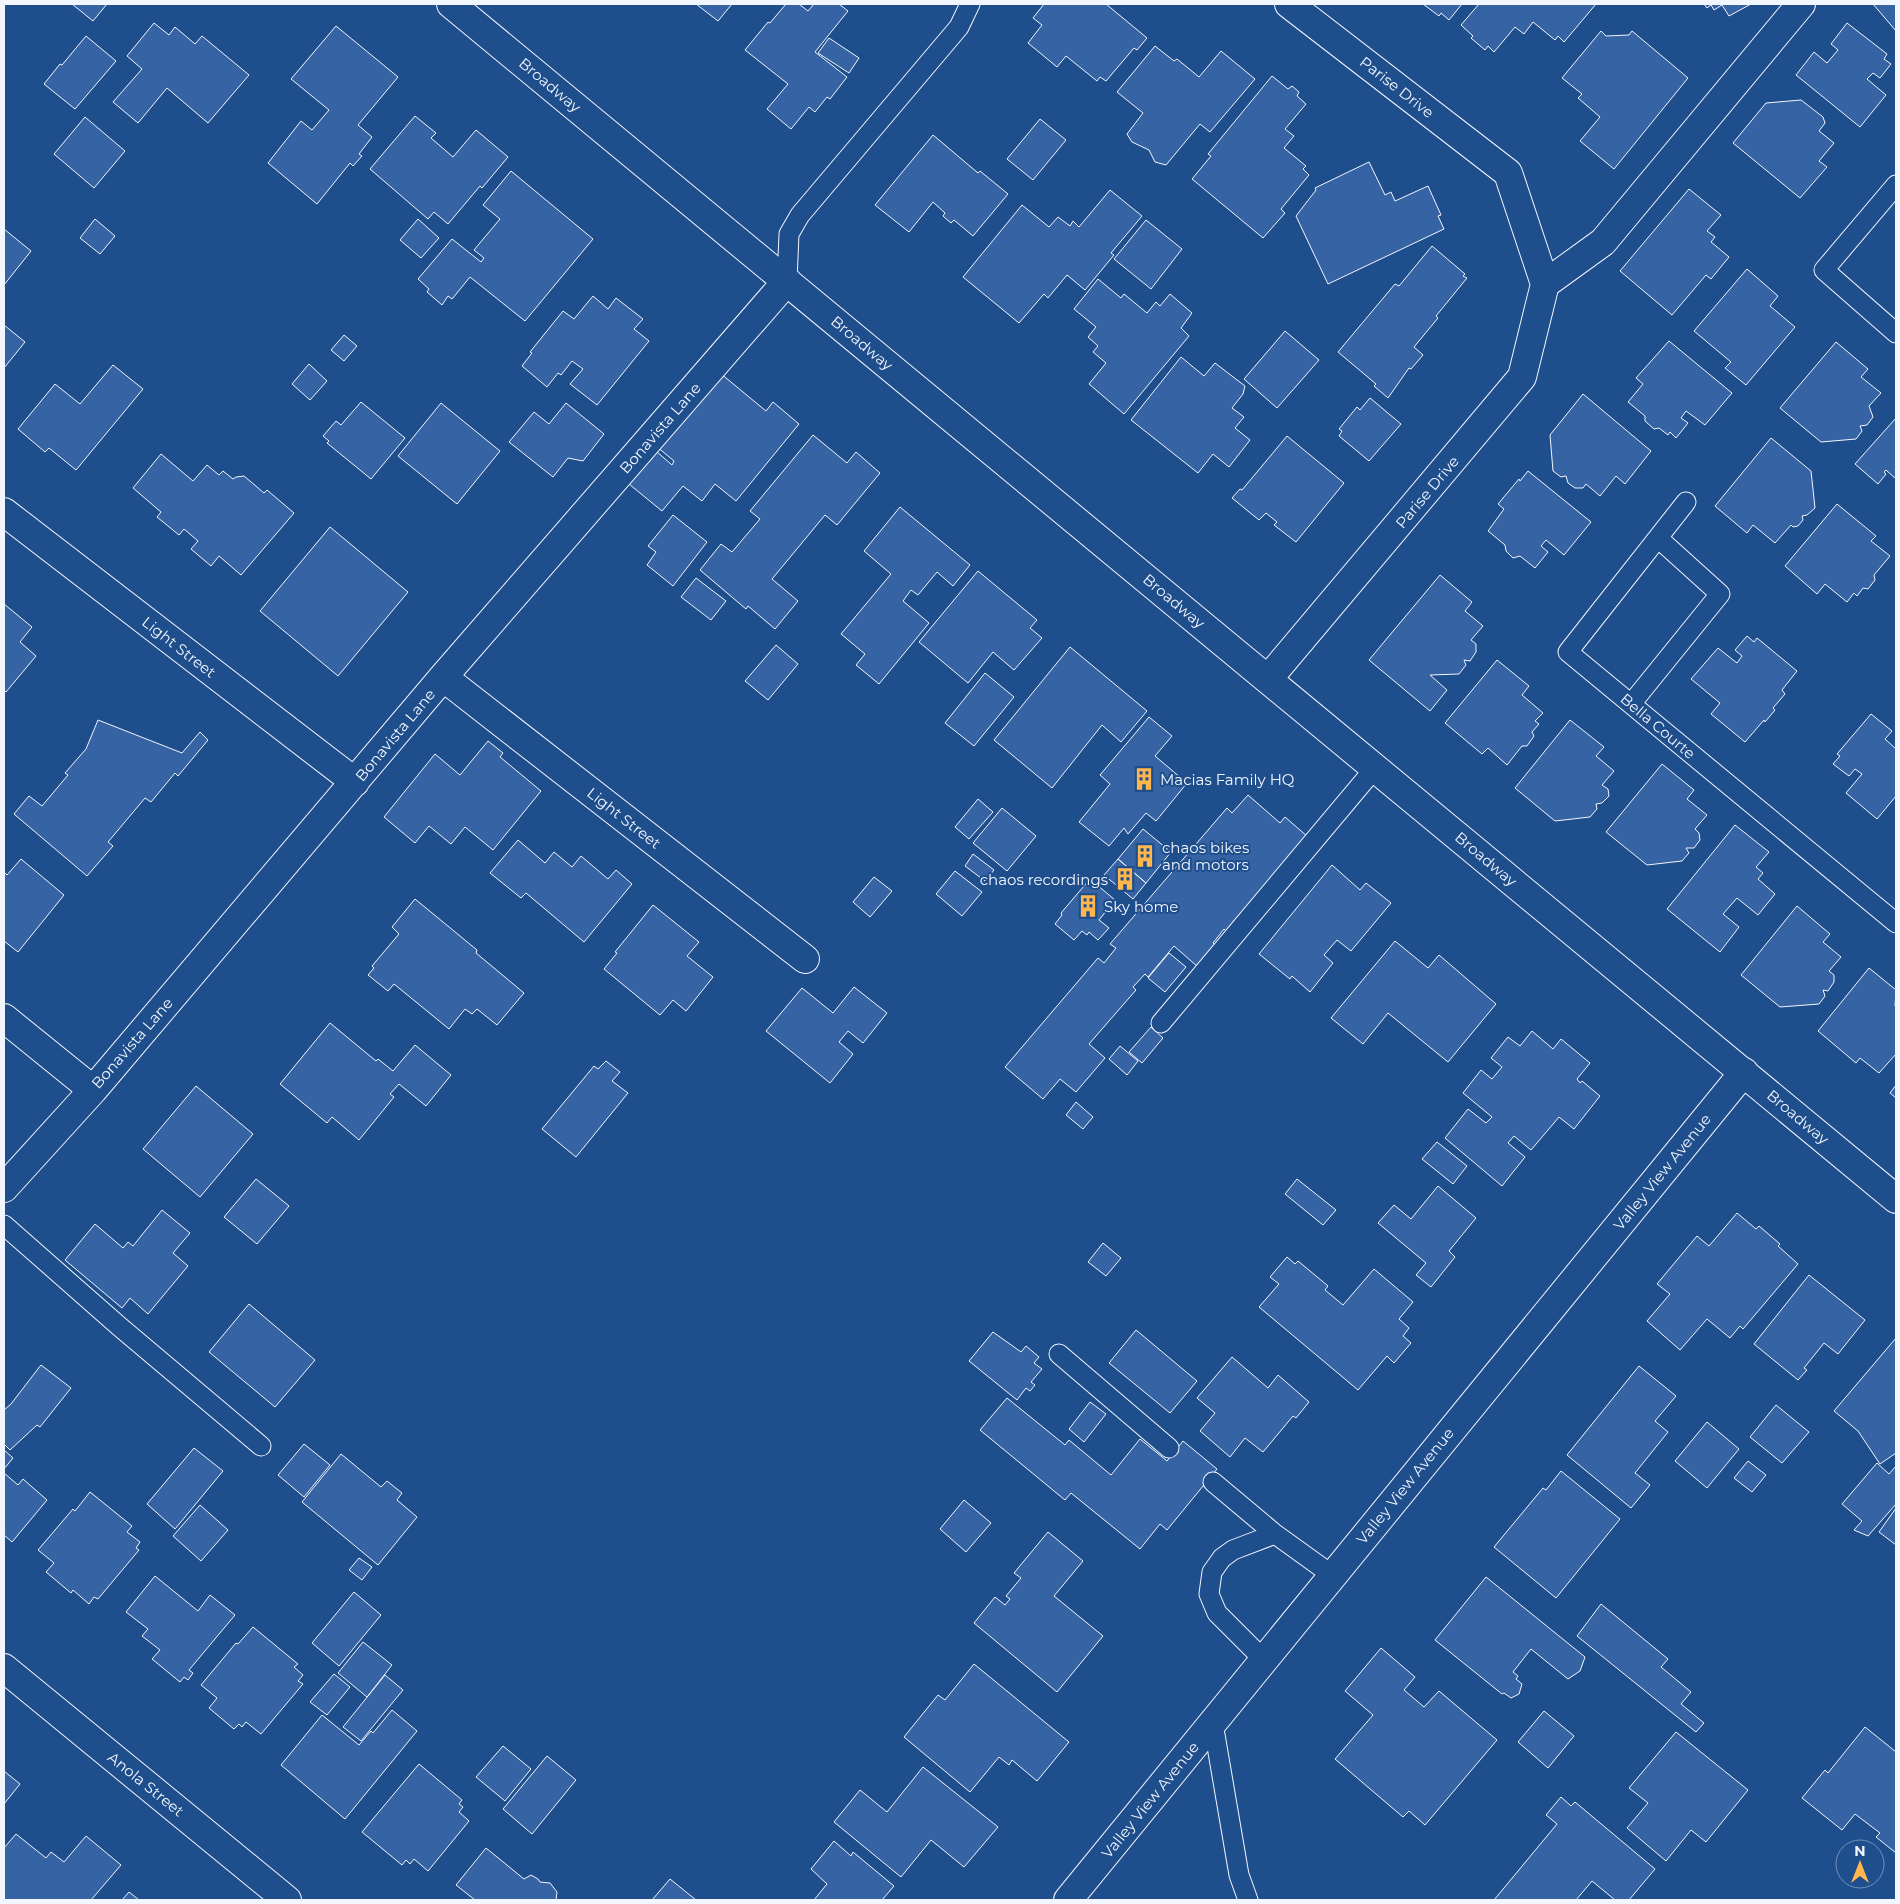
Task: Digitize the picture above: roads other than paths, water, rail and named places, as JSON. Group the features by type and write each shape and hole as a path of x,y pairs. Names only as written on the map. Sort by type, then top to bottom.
{"street":[{"name":"Broadway","path":"451,4 1896,1199"},
{"name":"Parise Drive","path":"1268,680 1522,377 1545,284 1508,173 1289,4"},
{"path":"1545,284 1603,242 1793,8"},
{"name":"Bonavista Lane","path":"4,1188 92,1090 443,678 787,282"},
{"name":"Light Street","path":"4,512 355,782"},
{"name":"Light Street","path":"443,678 805,958"},
{"path":"4,1018 92,1090"},
{"name":"Valley View Avenue","path":"1068,1900 1744,1072"},
{"name":"Anola Street","path":"4,1668 287,1900"}],"lane":[{"path":"787,282 789,234 800,215 959,27 970,4"},
{"path":"1896,185 1824,270 1896,333"},
{"name":"Bella Courte","path":"1686,502 1568,652 1896,923"},
{"path":"1631,704 1720,594 1658,538"},
{"path":"1161,1023 1376,768"},
{"path":"4,1225 120,1328 261,1446"},
{"path":"1059,1354 1169,1448"},
{"path":"1213,1482 1275,1534 1332,1575"},
{"path":"1264,1660 1217,1613 1209,1594 1212,1572 1222,1558 1233,1550 1275,1534"},
{"path":"1213,1723 1239,1875 1248,1900"}],"place":[{"name":"Macias Family HQ","path":"1144,779"},
{"name":"chaos bikes and motors","path":"1145,856"},
{"name":"chaos recordings","path":"1125,879"},
{"name":"Sky home","path":"1088,906"}]}
